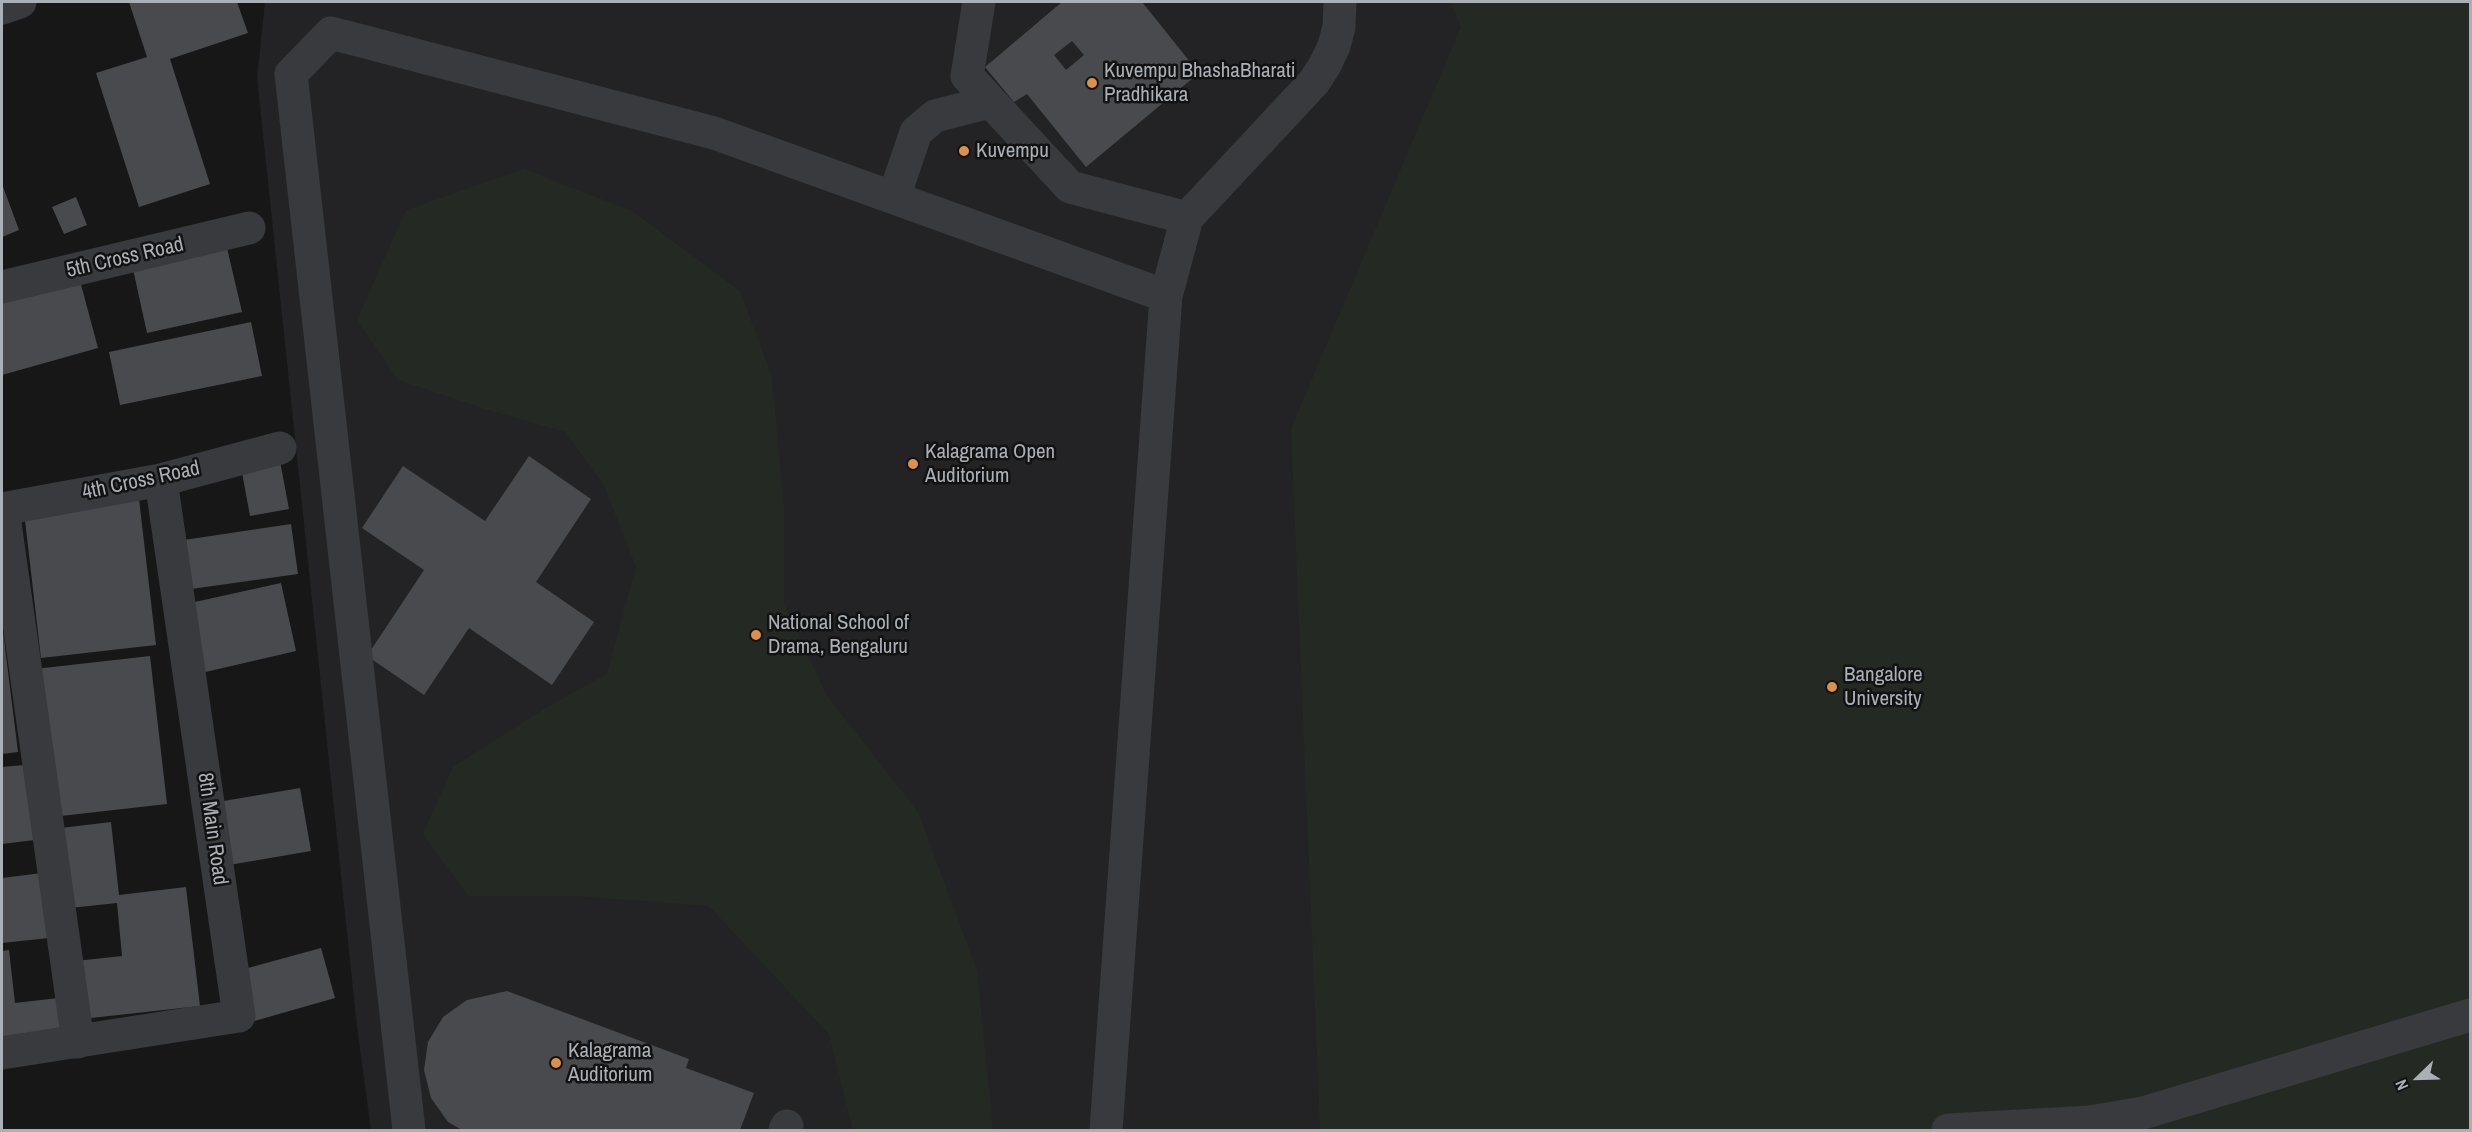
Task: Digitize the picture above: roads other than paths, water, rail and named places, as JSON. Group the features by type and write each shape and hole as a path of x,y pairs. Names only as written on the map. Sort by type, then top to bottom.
{"street":[{"path":"2,8 20,2"},
{"path":"979,2 967,76 1070,188 1187,218"},
{"path":"1106,1131 1166,296 1187,218 1314,82 1334,46 1339,27 1340,2"},
{"path":"409,1131 291,74 331,33 714,133 1166,296"},
{"path":"894,197 916,132 935,116 989,102"},
{"name":"5th Cross Road","path":"2,287 249,228"},
{"name":"4th Cross Road","path":"2,509 161,480 280,447"},
{"name":"8th Main Road","path":"78,1042 239,1016 161,480"},
{"path":"2,509 78,1042 2,1053"},
{"path":"1948,1131 2090,1122 2143,1113 2470,1015"}],"place":[{"name":"Kuvempu BhashaBharati Pradhikara","path":"1092,83"},
{"name":"Kuvempu","path":"964,151"},
{"name":"Kalagrama Open Auditorium","path":"913,464"},
{"name":"National School of Drama, Bengaluru","path":"756,635"},
{"name":"Bangalore University","path":"1832,687"},
{"name":"Kalagrama Auditorium","path":"556,1063"}]}
